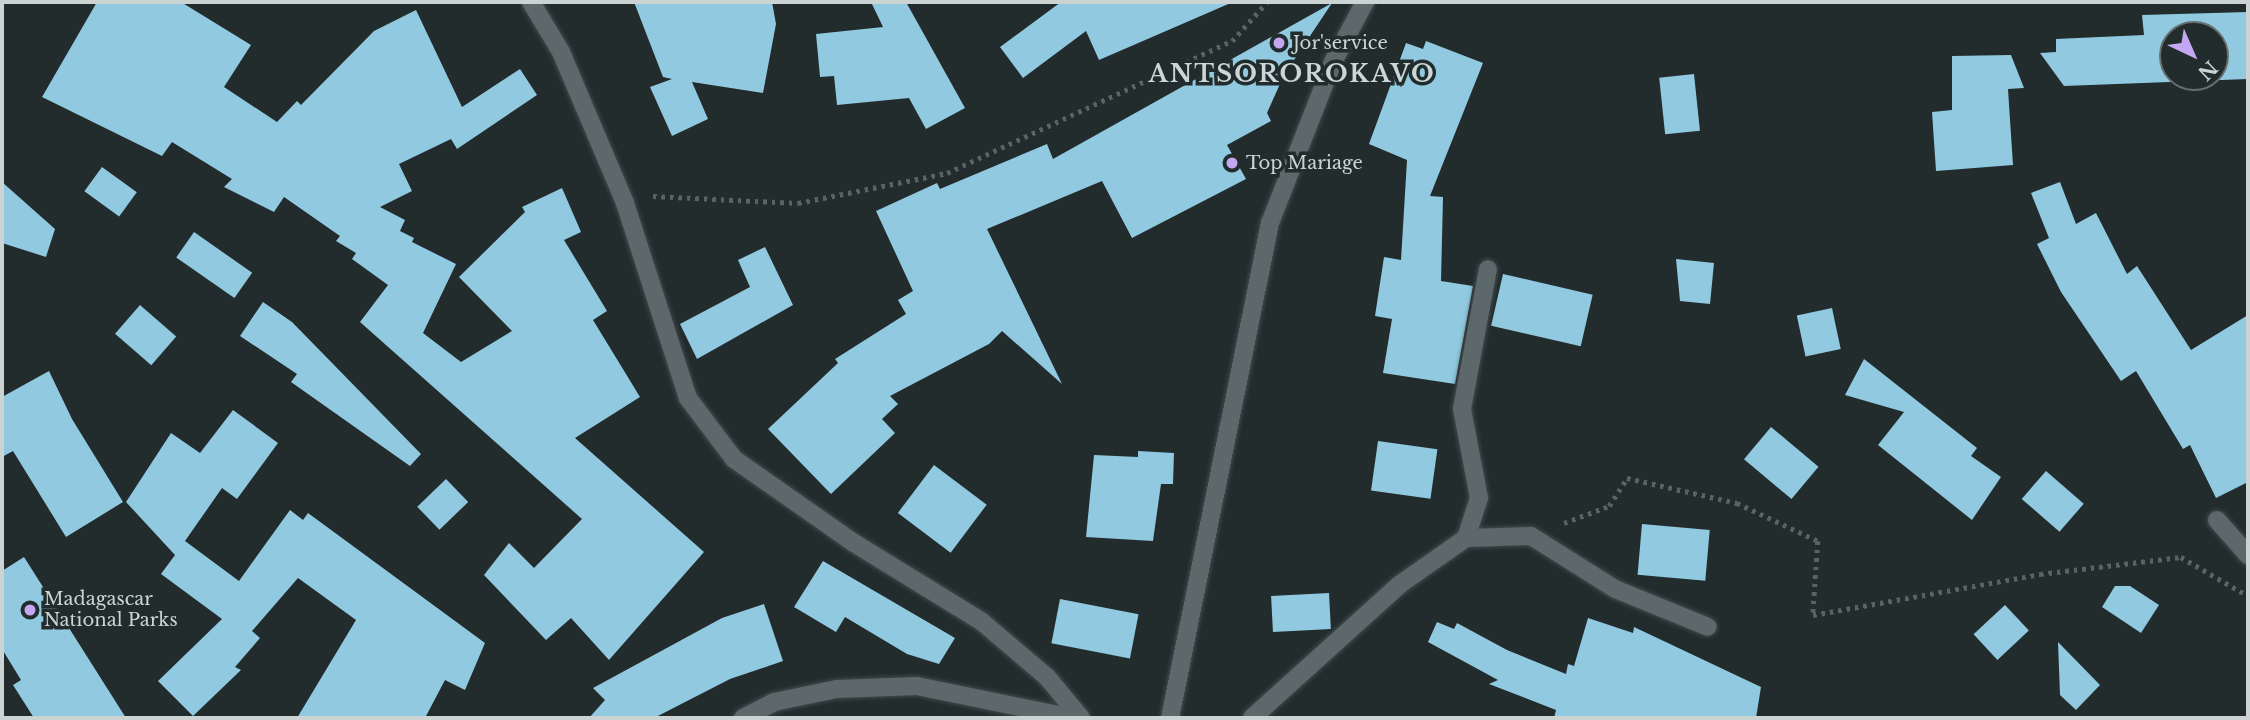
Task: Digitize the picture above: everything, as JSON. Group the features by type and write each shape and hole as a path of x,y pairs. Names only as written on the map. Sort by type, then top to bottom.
{"street":[{"path":"531,2 561,52 625,203 688,398 734,459 853,543 981,621 1047,677 1080,718"},
{"path":"1170,718 1270,223 1334,60 1365,2"},
{"path":"1466,538 1479,498 1462,409 1488,269"},
{"path":"2217,520 2248,555"},
{"path":"1252,718 1399,585 1466,538 1531,536 1615,589 1708,627"},
{"path":"743,718 774,702 837,689 917,686 1073,718"}],"path":[{"path":"625,203 666,193 798,203 947,173 1232,41 1267,2"},
{"path":"1531,536 1609,506 1627,478 1737,503 1818,541 1813,615 2040,574 2181,557 2248,596"}],"building":[{"path":"97,2 181,2 251,45 224,87 277,122 297,101 301,105 374,31 416,10 462,107 520,69 537,95 457,149 451,139 399,164 412,191 380,207 405,220 400,231 414,238 412,242 456,264 423,333 461,362 512,331 459,277 525,212 522,207 562,188 581,232 564,240 607,311 593,320 640,397 575,438 704,552 609,660 571,618 546,640 484,575 509,543 534,568 582,519 360,322 388,285 352,259 356,253 336,241 340,236 284,197 274,212 224,187 232,179 172,142 162,156 42,97"},
{"path":"634,2 772,2 776,24 763,93 692,82 708,119 672,136 650,87 672,79 663,77"},
{"path":"871,2 906,2 965,108 926,129 909,98 837,105 834,76 820,77 816,34 883,27"},
{"path":"1061,2 1233,2 1099,60 1086,31 1023,78 1000,47"},
{"path":"1332,3 1284,75 1267,113 1271,121 1227,145 1246,179 1132,238 1102,181 987,229 1062,384 1002,331 989,344 890,396 898,404 882,419 895,433 831,494 768,429 838,363 835,359 906,314 898,300 913,291 876,211 937,183 940,189 1047,144 1053,159"},
{"path":"2248,12 2248,79 2229,80 2229,21 2159,21 2159,82 2064,86 2040,53 2056,52 2056,39 2144,35 2142,15"},
{"path":"1426,41 1483,63 1430,196 1443,197 1441,281 1473,286 1455,384 1383,373 1392,319 1375,316 1384,257 1401,260 1407,160 1369,144 1406,43 1423,49"},
{"path":"2011,55 2024,88 2008,89 2013,165 1936,171 1932,112 1952,110 1952,56"},
{"path":"1694,74 1700,131 1665,134 1659,78"},
{"path":"102,167 137,192 119,217 84,191"},
{"path":"2,182 55,229 46,257 2,243"},
{"path":"2060,182 2076,224 2096,213 2127,274 2137,266 2191,350 2248,315 2248,482 2216,498 2190,445 2183,449 2136,371 2121,381 2061,292 2037,244 2049,238 2031,193"},
{"path":"194,232 252,273 234,298 176,257"},
{"path":"765,247 793,305 697,359 680,324 750,287 738,260"},
{"path":"1676,259 1714,263 1710,304 1680,301"},
{"path":"1503,274 1593,295 1581,346 1491,326"},
{"path":"263,302 292,322 421,454 410,466 291,382 297,374 240,336"},
{"path":"140,305 176,336 151,365 115,334"},
{"path":"1832,308 1841,349 1806,357 1797,315"},
{"path":"1864,359 1977,448 1971,456 2001,477 1972,520 1878,445 1904,412 1845,395"},
{"path":"49,371 72,419 123,502 66,537 13,451 2,457 2,397"},
{"path":"233,410 278,443 237,499 222,488 185,541 239,581 290,510 303,520 308,513 485,643 465,690 445,680 425,718 297,718 356,620 298,578 252,631 260,638 235,667 241,670 193,716 158,681 222,619 161,574 175,555 126,502 171,433 200,453"},
{"path":"1771,427 1818,467 1791,499 1744,459"},
{"path":"1378,441 1437,449 1430,499 1371,491"},
{"path":"1138,451 1174,453 1173,484 1161,484 1153,541 1086,537 1094,455 1138,457"},
{"path":"934,465 987,505 951,553 898,513"},
{"path":"2046,471 2084,504 2059,532 2022,499"},
{"path":"446,479 468,502 439,530 417,507"},
{"path":"1642,524 1710,530 1705,581 1638,575"},
{"name":"Madagascar National Parks","path":"24,557 126,718 34,718 13,685 21,680 2,649 2,571"},
{"path":"823,561 955,638 939,664 907,654 845,617 836,632 794,607"},
{"path":"2115,586 2130,586 2159,605 2141,633 2102,607"},
{"path":"1329,593 1331,629 1273,632 1271,596"},
{"path":"1060,599 1139,614 1130,658 1051,643"},
{"path":"764,604 783,661 730,679 654,718 589,718 605,700 593,688 722,618"},
{"path":"2005,605 2029,631 1997,660 1974,634"},
{"path":"1588,618 1633,633 1634,627 1761,687 1756,718 1554,718 1556,710 1489,684 1498,680 1428,642 1437,622 1454,629 1457,623 1507,650 1566,674 1568,664 1574,666"},
{"path":"2058,642 2100,685 2076,710 2060,695"}],"place":[{"name":"Jor'service","path":"1279,43"},
{"name":"Top Mariage","path":"1232,163"},
{"name":"Madagascar National Parks","path":"30,610"}],"district":[{"name":"ANTSOROROKAVO","path":"1292,74"}]}
